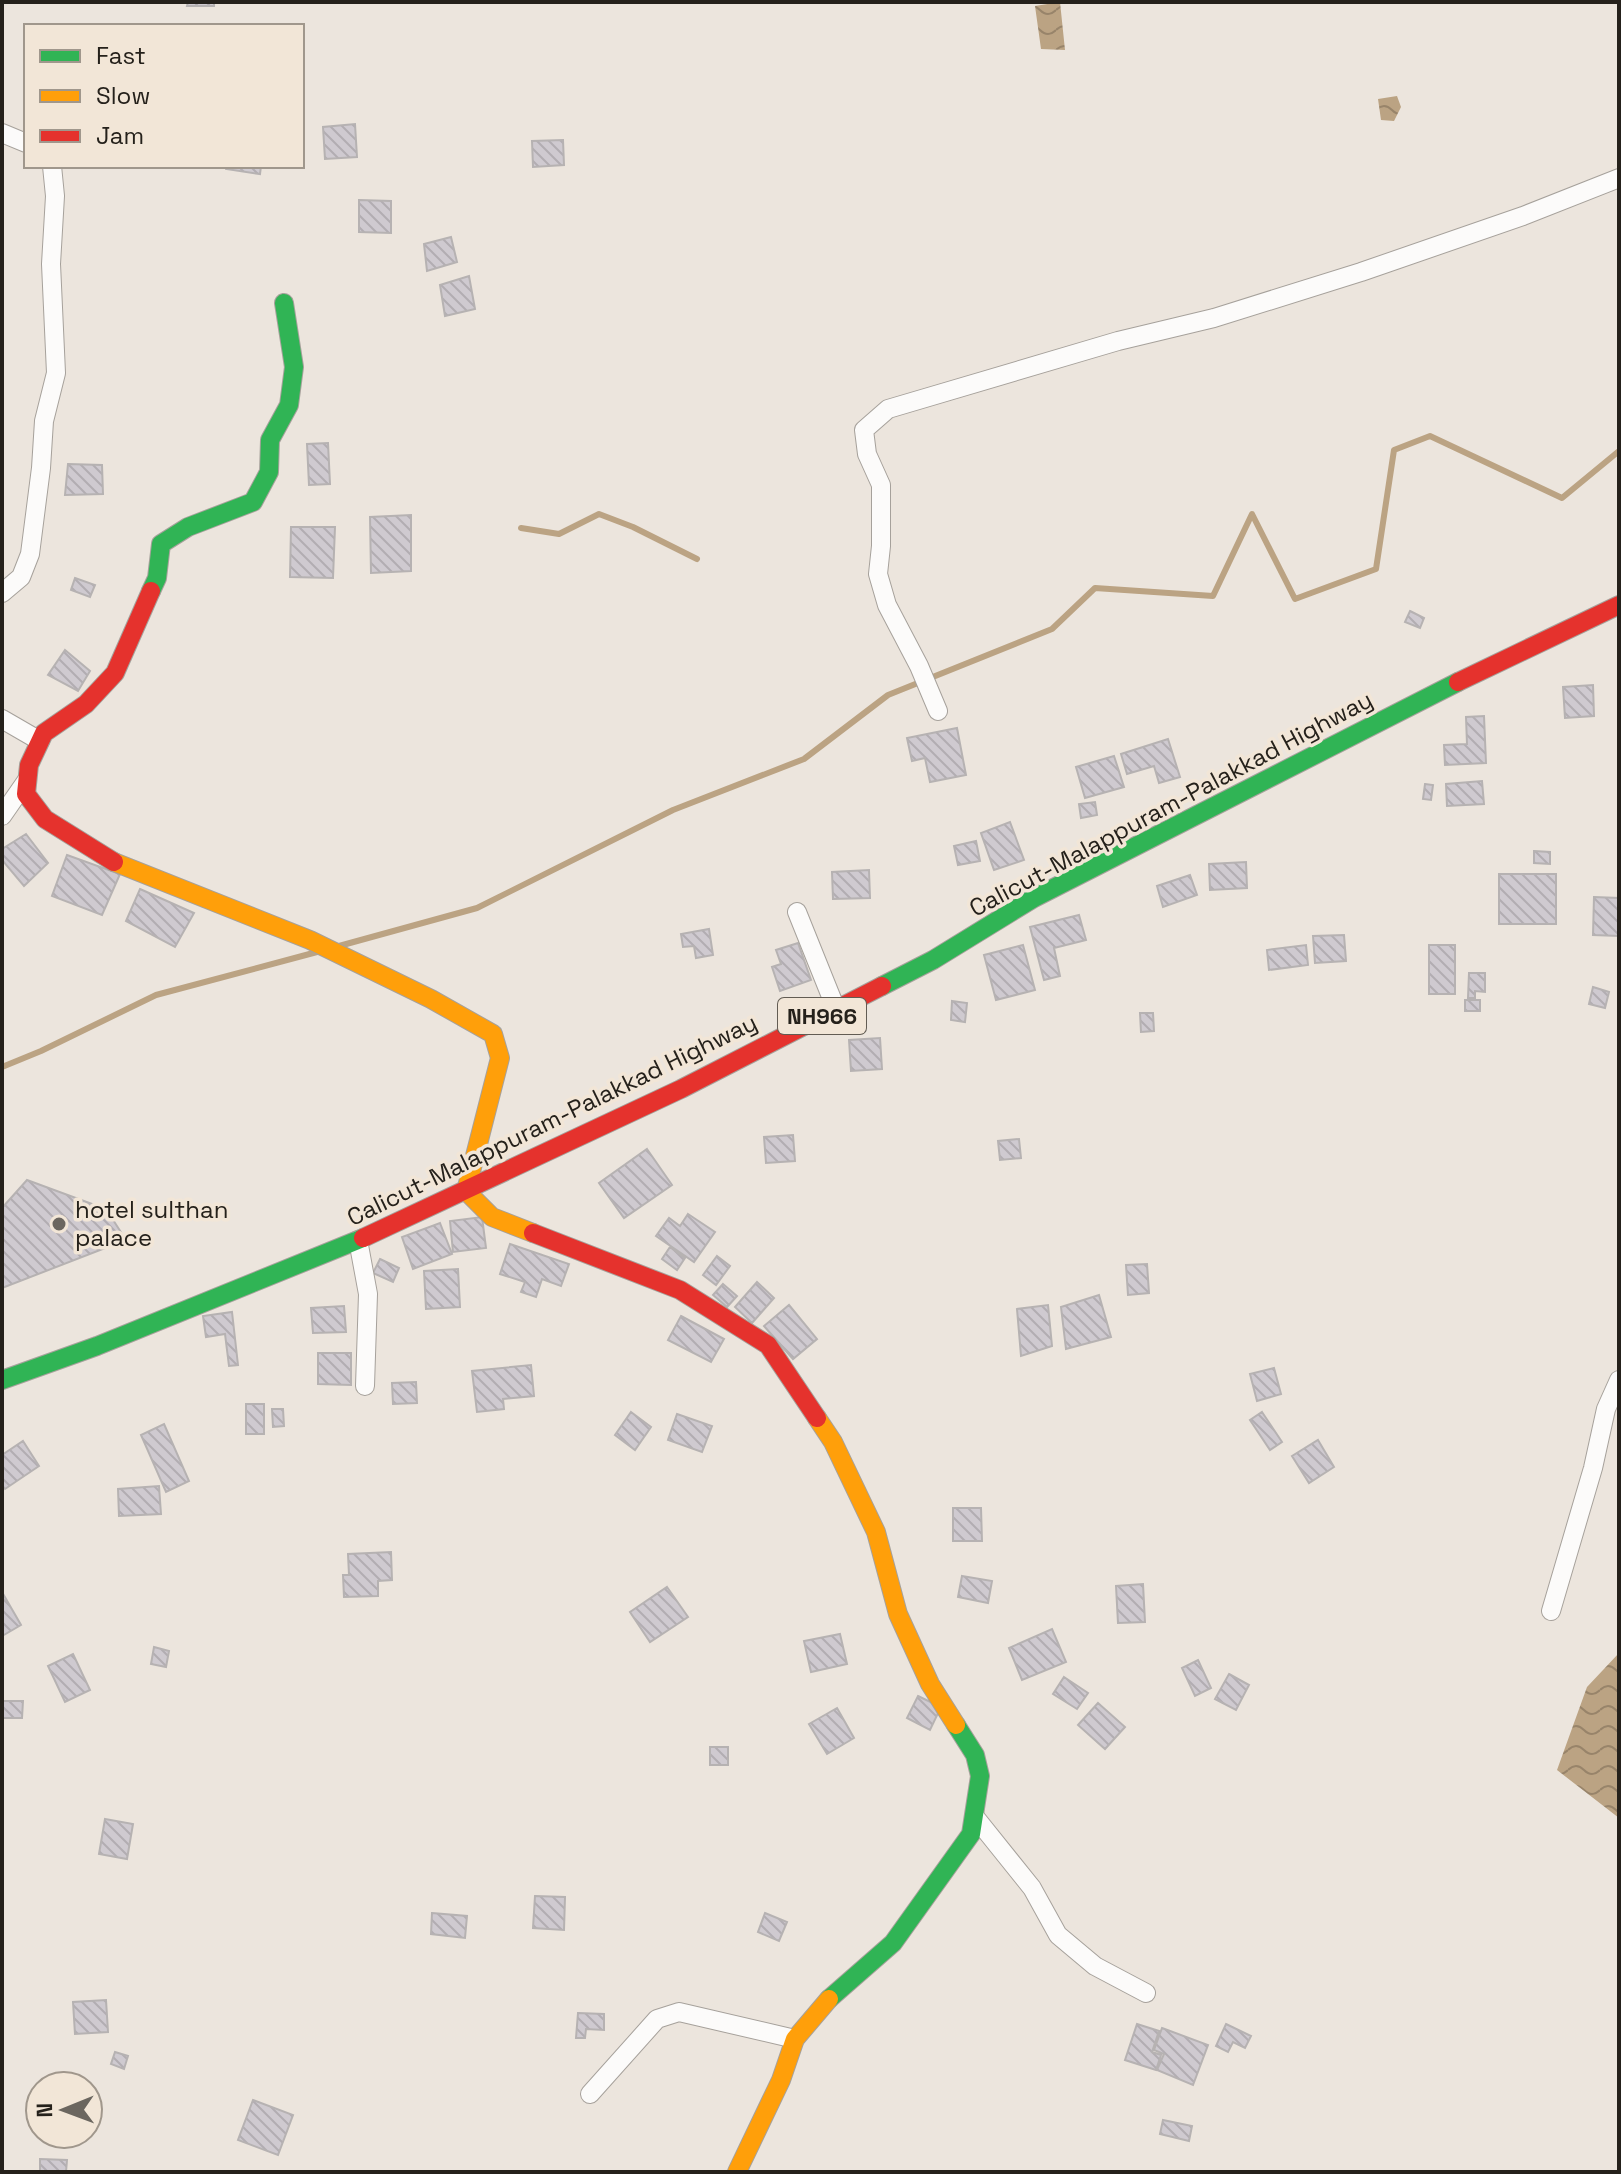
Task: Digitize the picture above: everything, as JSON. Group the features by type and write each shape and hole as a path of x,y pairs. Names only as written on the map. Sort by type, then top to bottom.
{"main road":[{"path":"284,303 294,367 289,405 270,440 269,472 253,502 188,527 161,544 157,578 115,673 86,704 44,733 29,765 26,794 45,819 110,861 310,940 384,975 493,1034 500,1058 466,1191 492,1217 680,1290 768,1345 833,1442 876,1532 898,1614 910,1642 930,1684 975,1755 980,1776 975,1817 971,1834 893,1943 819,2008 795,2039 781,2080 737,2172"},
{"name":"Calicut-Malappuram-Palakkad Highway","path":"2,1380 97,1346 358,1240 681,1089 933,960 1034,898 1423,699 1619,605"}],"street":[{"path":"2,133 24,142"},
{"path":"6,585 21,577 30,554 44,421 56,373 51,264 55,196 52,168"},
{"path":"935,702 887,605 878,574 881,485 867,454 864,430 888,409 1105,345 1214,318 1361,272 1523,216 1619,178"},
{"path":"2,719 40,741"},
{"path":"2,816 27,780"},
{"path":"797,912 836,1009"},
{"path":"358,1240 368,1294 365,1386"},
{"path":"1551,1611 1593,1468 1606,1409 1619,1380"},
{"path":"975,1817 1032,1888 1058,1935 1095,1966 1146,1993"},
{"path":"590,2094 657,2019 679,2012 795,2039"}],"water":[{"path":"1060,2 1065,50 1041,49 1035,6"},
{"path":"1397,96 1401,107 1394,121 1381,120 1378,99"},
{"path":"1619,1653 1619,1818 1557,1770 1587,1687"}],"building":[{"path":"188,2 214,2 214,6 187,6"},
{"path":"355,124 357,157 325,159 323,127"},
{"path":"563,140 564,165 533,167 532,141"},
{"path":"226,168 261,168 260,174"},
{"path":"359,200 391,201 391,233 359,232"},
{"path":"451,237 457,262 427,271 424,244"},
{"path":"469,276 475,309 445,316 440,285"},
{"path":"328,443 330,484 309,485 307,444"},
{"path":"68,464 102,465 103,494 65,495"},
{"path":"411,515 411,571 371,573 370,517"},
{"path":"291,527 335,527 333,578 290,577"},
{"path":"75,578 95,585 90,597 71,590"},
{"path":"1410,611 1424,618 1420,628 1405,622"},
{"path":"65,650 90,671 78,691 48,675"},
{"path":"1593,685 1594,716 1565,718 1563,687"},
{"path":"1484,716 1486,763 1445,765 1444,745 1467,744 1466,717"},
{"path":"957,728 966,775 930,782 925,758 912,761 907,738"},
{"path":"1168,739 1180,777 1159,783 1154,766 1127,774 1121,754"},
{"path":"1114,756 1124,787 1085,798 1076,767"},
{"path":"1482,781 1484,804 1447,806 1446,784"},
{"path":"1425,784 1433,785 1431,800 1423,799"},
{"path":"1095,802 1097,815 1081,818 1079,804"},
{"path":"1010,822 1024,860 994,870 981,833"},
{"path":"26,834 48,863 24,886 2,860 2,849"},
{"path":"976,841 980,861 958,865 954,846"},
{"path":"1534,851 1550,852 1550,864 1534,863"},
{"path":"67,855 120,874 102,915 52,896"},
{"path":"1246,862 1247,888 1210,890 1209,864"},
{"path":"869,870 870,898 833,899 832,872"},
{"path":"1499,874 1556,874 1556,924 1499,924"},
{"path":"1190,875 1197,895 1163,907 1157,886"},
{"path":"140,889 194,913 175,947 126,921"},
{"path":"1594,897 1619,898 1619,936 1593,935"},
{"path":"1079,915 1086,940 1054,948 1060,976 1044,980 1030,927"},
{"path":"709,929 713,955 696,958 694,946 683,947 681,934"},
{"path":"1344,935 1346,961 1315,963 1313,936"},
{"path":"798,943 811,980 780,991 772,967 781,964 776,950"},
{"path":"1023,945 1035,990 996,1000 984,955"},
{"path":"1306,945 1308,965 1269,970 1267,950"},
{"path":"1429,945 1455,945 1455,994 1429,994"},
{"path":"1469,973 1485,973 1485,992 1475,991 1475,998 1468,998"},
{"path":"1593,987 1609,992 1605,1008 1589,1004"},
{"path":"1465,1000 1480,1000 1480,1011 1465,1011"},
{"path":"952,1001 967,1003 965,1022 951,1020"},
{"path":"1140,1013 1153,1013 1154,1031 1141,1032"},
{"path":"880,1038 882,1069 851,1071 849,1040"},
{"path":"793,1135 795,1161 766,1163 764,1137"},
{"path":"1019,1139 1021,1158 1000,1160 998,1141"},
{"path":"647,1149 672,1185 624,1218 599,1183"},
{"name":"hotel sulthan palace","path":"27,1180 106,1209 126,1240 2,1288 2,1208"},
{"path":"688,1214 715,1232 694,1262 656,1236 669,1218 680,1226"},
{"path":"482,1217 486,1248 453,1252 450,1221"},
{"path":"440,1223 452,1254 413,1269 402,1237"},
{"path":"510,1244 569,1264 561,1286 542,1279 536,1297 521,1292 525,1282 500,1274"},
{"path":"670,1247 685,1258 677,1270 662,1259"},
{"path":"717,1256 730,1266 716,1285 703,1275"},
{"path":"380,1259 399,1268 393,1282 373,1273"},
{"path":"1147,1264 1149,1293 1128,1295 1126,1265"},
{"path":"458,1269 460,1307 426,1309 424,1271"},
{"path":"757,1282 774,1298 752,1323 735,1307"},
{"path":"723,1284 737,1296 727,1307 713,1295"},
{"path":"1099,1295 1111,1337 1066,1349 1061,1307"},
{"path":"789,1305 817,1339 793,1359 764,1326"},
{"path":"1048,1305 1052,1346 1021,1356 1017,1309"},
{"path":"344,1306 346,1332 313,1333 311,1308"},
{"path":"232,1312 238,1365 229,1366 225,1334 206,1337 203,1316"},
{"path":"681,1316 724,1339 711,1362 668,1340"},
{"path":"318,1353 351,1353 351,1385 318,1384"},
{"path":"531,1365 534,1396 503,1399 504,1409 477,1412 472,1371"},
{"path":"1274,1368 1281,1394 1257,1401 1250,1374"},
{"path":"416,1382 417,1403 393,1404 392,1383"},
{"path":"246,1404 264,1404 264,1434 246,1434"},
{"path":"272,1409 283,1409 284,1426 273,1427"},
{"path":"631,1412 651,1427 635,1450 615,1435"},
{"path":"1262,1412 1282,1442 1270,1450 1250,1420"},
{"path":"677,1414 712,1426 702,1452 668,1440"},
{"path":"164,1424 189,1481 166,1492 141,1435"},
{"path":"1318,1440 1334,1467 1309,1483 1292,1456"},
{"path":"23,1441 39,1466 5,1489 2,1485 2,1455"},
{"path":"159,1486 161,1514 119,1516 118,1489"},
{"path":"953,1508 981,1508 982,1541 953,1541"},
{"path":"391,1552 392,1580 378,1581 378,1596 344,1597 343,1575 349,1575 348,1554"},
{"path":"962,1576 992,1581 988,1603 958,1597"},
{"path":"1143,1584 1145,1622 1118,1623 1116,1586"},
{"path":"667,1587 688,1617 650,1642 630,1612"},
{"path":"2,1592 21,1625 2,1636"},
{"path":"1052,1629 1066,1662 1022,1680 1009,1648"},
{"path":"840,1634 847,1664 811,1672 804,1641"},
{"path":"154,1647 169,1651 166,1667 151,1664"},
{"path":"73,1654 90,1690 65,1702 48,1666"},
{"path":"1198,1660 1211,1688 1195,1696 1182,1668"},
{"path":"1229,1674 1249,1685 1236,1710 1215,1699"},
{"path":"1064,1677 1088,1693 1077,1709 1053,1694"},
{"path":"918,1696 941,1707 930,1730 907,1718"},
{"path":"2,1701 23,1701 22,1718 2,1718"},
{"path":"1098,1703 1125,1727 1105,1749 1078,1725"},
{"path":"837,1708 854,1738 827,1754 809,1724"},
{"path":"710,1747 728,1747 728,1765 710,1765"},
{"path":"105,1819 133,1824 127,1859 99,1854"},
{"path":"535,1896 565,1897 564,1930 533,1928"},
{"path":"432,1913 467,1916 465,1938 431,1934"},
{"path":"765,1913 787,1922 779,1941 758,1932"},
{"path":"106,2000 108,2032 75,2034 73,2002"},
{"path":"578,2013 604,2014 604,2030 586,2029 585,2038 576,2038"},
{"path":"1137,2024 1159,2031 1152,2052 1161,2055 1156,2070 1125,2060"},
{"path":"1226,2024 1251,2036 1245,2048 1233,2042 1228,2052 1216,2046"},
{"path":"1162,2028 1208,2045 1193,2085 1157,2070 1164,2054 1154,2050"},
{"path":"115,2052 128,2056 124,2069 111,2064"},
{"path":"253,2100 293,2115 278,2155 238,2140"},
{"path":"1163,2120 1192,2126 1189,2141 1160,2134"},
{"path":"40,2159 67,2160 66,2172 40,2172"}],"waterway":[{"path":"339,946 477,908 673,810 804,759 888,695 1052,629 1095,588 1213,596 1252,514 1295,599 1376,569 1394,450 1430,436 1562,498 1619,451"},
{"path":"521,528 559,534 599,514 697,559"},
{"path":"2,1067 156,995 317,952"}],"traffic: fast":[{"path":"151,591 157,578 161,544 188,527 253,502 269,472 270,440 289,405 294,367 284,303"},
{"path":"882,986 933,960 1034,898 1458,682"},
{"path":"2,1380 97,1346 363,1238"},
{"path":"829,1999 893,1943 971,1834 980,1776 975,1755 956,1725"}],"traffic: slow":[{"path":"114,862 310,940 431,999 493,1034 500,1058 466,1191 492,1217 533,1233"},
{"path":"817,1418 833,1442 876,1532 898,1614 930,1684 956,1725"},
{"path":"737,2172 781,2080 795,2039 829,1999"}],"traffic: jam":[{"path":"114,862 45,819 26,794 29,765 44,733 86,704 115,673 151,591"},
{"path":"1458,682 1619,605"},
{"path":"363,1238 681,1089 882,986"},
{"path":"533,1233 680,1290 768,1345 817,1418"}],"place":[{"name":"hotel sulthan palace","path":"59,1224"}]}
